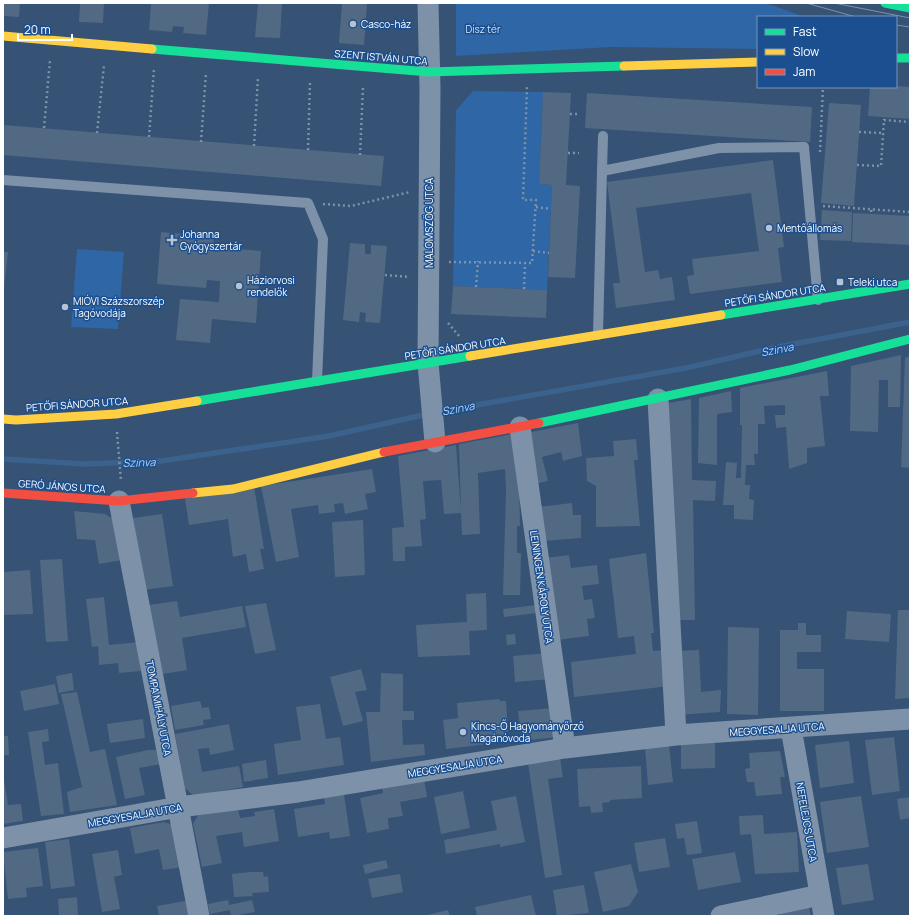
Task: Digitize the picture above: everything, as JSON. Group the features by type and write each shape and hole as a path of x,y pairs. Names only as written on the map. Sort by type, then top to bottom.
{"street":[{"name":"MALOMSZÖG UTCA","path":"428,3 430,72 428,363 435,442"},
{"path":"885,3 910,8"},
{"name":"SZENT ISTVÁN UTCA","path":"3,36 430,72 757,62"},
{"path":"897,58 910,58"},
{"name":"PETŐFI SÁNDOR UTCA","path":"3,419 16,420 116,414 910,284"},
{"path":"120,492 233,490 391,450 520,427 790,370 910,339"},
{"path":"658,398 676,736"},
{"name":"LEININGEN KÁROLY UTCA","path":"520,427 565,748"},
{"name":"GERÓ JÁNOS UTCA","path":"3,493 120,492"},
{"name":"TOMPA MIHÁLY UTCA","path":"120,492 199,916"},
{"name":"MEGGYESALJA UTCA","path":"3,838 179,807 298,792 565,748 676,736 910,719"},
{"name":"NEFELEJCS UTCA","path":"791,728 824,916"},
{"path":"721,916 820,895"}],"lane":[{"path":"598,335 603,136"},
{"path":"602,171 719,148 804,147 818,300"},
{"path":"3,180 308,203 323,239 317,381"}],"path":[{"path":"44,128 50,60"},
{"path":"97,133 104,65"},
{"path":"149,137 154,69"},
{"path":"201,142 206,73"},
{"path":"254,146 258,77"},
{"path":"308,150 310,82"},
{"path":"449,268 449,260 532,263 536,200 523,200 528,83"},
{"path":"360,155 363,86"},
{"path":"820,158 823,88"},
{"path":"570,114 580,114"},
{"path":"857,165 881,166 884,120 910,122"},
{"path":"859,132 883,133"},
{"path":"568,153 579,153"},
{"path":"308,203 351,206 429,187"},
{"path":"817,206 910,212"},
{"path":"536,207 551,209"},
{"path":"871,210 872,214"},
{"path":"533,251 549,253"},
{"path":"476,287 478,261"},
{"path":"524,289 525,263"},
{"path":"384,275 428,278"},
{"path":"448,315 448,323 461,338"},
{"path":"116,414 120,492"}],"green space":[{"name":"Dísz tér","path":"456,3 766,3 802,16 757,16 757,49 611,47 456,56"},
{"path":"473,91 543,92 539,184 552,185 547,290 453,286 456,110"},
{"path":"77,249 124,252 118,329 71,327"}],"building":[{"path":"3,3 20,3 19,17 3,16"},
{"path":"80,3 104,3 103,23 79,22"},
{"path":"151,3 209,3 206,35 183,33 184,27 173,26 172,32 149,30"},
{"path":"258,3 282,3 280,38 255,37"},
{"name":"Casco-ház","path":"339,3 367,3 364,45 339,43 342,4"},
{"path":"897,86 910,87 910,119 868,116 870,88 897,88"},
{"path":"543,92 571,93 566,185 580,186 575,278 548,277 552,185 539,184"},
{"path":"587,93 812,107 810,142 585,128"},
{"path":"829,103 861,105 854,206 821,203"},
{"path":"3,125 384,156 381,186 3,155"},
{"name":"Mentőállomás","path":"773,160 784,247 778,248 782,282 690,294 687,276 694,275 692,259 759,251 751,193 636,208 645,272 658,270 660,279 672,277 675,300 616,308 613,283 620,283 607,182"},
{"path":"822,210 852,212 851,241 820,240"},
{"path":"853,213 910,216 910,245 852,242"},
{"name":"Háziorvosi rendelők","path":"161,232 214,237 213,247 261,251 256,323 212,319 210,343 176,340 180,299 219,302 220,281 207,280 206,288 157,284"},
{"path":"350,243 365,244 365,254 371,254 371,245 387,246 380,323 365,322 366,313 360,312 359,322 343,320"},
{"path":"3,252 8,252 4,289 3,289"},
{"path":"453,286 547,290 546,318 451,314"},
{"path":"901,355 900,407 888,407 888,380 879,380 878,432 850,431 851,366"},
{"path":"910,356 910,468 901,467 905,358"},
{"path":"827,371 829,396 820,396 825,446 807,448 807,463 789,469 786,427 776,428 775,415 785,415 785,405 764,406 765,424 758,424 758,454 754,454 755,465 746,465 745,485 750,485 749,499 754,500 753,520 734,519 734,505 723,505 726,462 737,463 736,478 741,478 742,425 740,425 740,388"},
{"path":"731,391 732,412 717,414 717,465 698,463 699,398"},
{"path":"691,399 692,480 716,481 715,501 693,500 695,620 673,620 663,404"},
{"path":"578,423 582,456 563,461 561,452 542,457 548,481 534,484 526,433"},
{"path":"518,433 520,526 517,526 517,553 521,553 520,595 503,595 506,490 505,469 478,473 480,534 462,535 461,513 444,514 441,480 423,481 426,519 420,520 422,546 405,547 405,561 393,561 392,528 404,527 398,456 456,445 461,512 459,444"},
{"path":"636,439 638,460 634,460 640,526 596,527 596,486 587,481 586,458 614,456 613,441"},
{"path":"372,469 376,492 365,494 368,509 345,514 343,503 334,504 335,512 319,514 318,505 291,509 299,557 276,562 261,486"},
{"path":"254,486 264,549 260,549 264,569 249,572 246,554 233,557 228,519 189,525 185,498"},
{"path":"572,503 573,515 581,515 581,538 542,541 538,507"},
{"path":"74,511 105,514 115,520 122,560 99,564 95,540 77,539"},
{"path":"162,514 173,586 144,590 133,518"},
{"path":"363,520 365,575 335,577 332,522"},
{"path":"646,553 654,633 651,633 653,651 666,650 670,686 574,697 571,662 636,654 634,636 618,638 609,559"},
{"path":"569,555 571,568 597,565 599,584 582,586 584,600 592,599 595,618 587,619 589,636 556,640 545,558"},
{"path":"62,559 68,641 46,642 40,560"},
{"path":"30,570 33,614 3,615 3,572"},
{"path":"486,593 487,630 469,631 470,655 418,657 416,625 467,622 466,594"},
{"path":"104,597 109,645 139,642 141,671 119,673 118,663 99,665 98,646 92,647 86,599"},
{"path":"177,601 180,617 242,606 246,627 182,638 187,670 163,674 149,605"},
{"path":"266,603 276,650 255,654 245,606"},
{"path":"536,605 537,613 504,617 503,609"},
{"path":"898,610 910,610 910,698 895,699"},
{"path":"847,611 891,614 889,642 845,639"},
{"path":"798,623 806,623 806,635 821,635 821,652 797,652 797,669 824,669 824,711 780,711 780,630 798,630"},
{"path":"728,627 759,628 758,715 727,714"},
{"path":"515,634 516,644 507,645 506,635"},
{"path":"699,650 701,692 721,690 720,712 677,715 674,651"},
{"path":"549,653 551,679 515,682 513,656"},
{"path":"361,669 367,690 355,692 363,721 343,726 330,677"},
{"path":"72,673 74,690 59,693 56,676"},
{"path":"381,673 403,674 403,711 414,711 414,720 402,720 403,745 424,744 425,755 371,762 366,712 380,712"},
{"path":"55,684 59,704 24,711 20,691"},
{"path":"77,692 90,752 105,749 117,805 70,812 67,792 82,787 61,694"},
{"path":"499,699 500,701 506,701 508,732 504,733 505,742 446,749 443,720 458,718 457,703"},
{"path":"200,701 202,708 209,707 211,719 203,720 204,725 175,730 171,706"},
{"path":"320,704 326,739 340,737 344,765 278,775 274,744 301,740 296,707"},
{"path":"554,708 557,737 522,741 518,711"},
{"path":"143,719 145,738 110,743 107,724"},
{"path":"229,724 234,750 210,755 209,748 198,749 202,772 239,766 243,787 194,796 185,788 175,734"},
{"path":"48,729 49,741 42,742 45,765 58,763 64,814 41,816 28,732"},
{"path":"3,736 8,736 9,755 3,755"},
{"path":"894,737 900,791 872,795 865,740"},
{"path":"849,741 854,783 820,788 815,745"},
{"path":"715,742 715,768 681,769 681,743"},
{"path":"669,745 673,782 648,785 645,747"},
{"path":"148,750 159,750 161,764 139,768 145,795 125,799 116,757"},
{"path":"780,751 785,777 780,777 782,794 756,796 754,782 747,782 745,769 750,768 749,753"},
{"path":"560,758 563,777 548,779 562,875 545,878 528,763"},
{"path":"266,760 268,778 244,782 242,764"},
{"path":"641,766 642,798 610,800 610,802 602,803 603,812 591,813 590,806 579,807 577,769"},
{"path":"3,773 8,805 21,804 23,821 3,824"},
{"path":"424,778 427,797 400,802 403,816 388,818 389,829 367,833 360,798 383,793 382,786"},
{"path":"463,791 470,828 441,834 434,797"},
{"path":"344,794 350,836 330,839 329,832 298,837 294,809 325,804 324,797"},
{"path":"516,796 525,842 500,847 500,844 446,854 444,840 497,830 491,801"},
{"path":"861,796 869,847 827,853 820,802"},
{"path":"910,797 910,818 900,820 897,799"},
{"path":"238,809 240,818 255,816 254,812 274,809 279,841 244,847 242,832 216,836 222,863 202,867 193,824 198,815"},
{"path":"763,815 764,834 797,832 799,872 755,874 751,834 740,835 739,816"},
{"path":"697,821 702,853 687,855 684,838 677,839 675,824"},
{"path":"164,822 176,826 183,867 163,870 159,849 135,854 130,828"},
{"path":"665,838 670,867 639,872 634,843"},
{"path":"69,839 75,886 51,889 45,842"},
{"path":"38,848 43,886 26,888 27,897 8,899 3,852"},
{"path":"118,850 122,875 114,877 120,909 102,912 92,854"},
{"path":"735,852 741,882 698,890 692,859"},
{"path":"386,860 388,868 365,874 363,865"},
{"path":"631,864 638,892 629,906 603,912 594,872"},
{"path":"868,864 874,900 842,905 836,868"},
{"path":"263,872 264,877 268,876 269,892 252,893 253,896 234,897 232,874"},
{"path":"400,874 403,892 372,898 368,879"},
{"path":"584,885 589,913 557,916 553,890"},
{"path":"531,895 536,916 477,916 475,907"},
{"path":"77,897 78,916 59,916 58,899"},
{"path":"191,900 194,916 159,916 157,906"},
{"path":"228,900 229,905 252,900 255,912 231,916 230,910 210,914 208,904"},
{"path":"809,907 811,916 780,916 780,913"},
{"path":"448,910 450,916 427,916 427,915"}],"waterway":[{"name":"Szinva","path":"437,412 686,368 778,347 910,322"},
{"name":"Szinva","path":"3,459 85,464 161,461 329,436 428,414"}],"tram line":[{"path":"806,3 852,16"},
{"path":"834,3 910,18"},
{"path":"897,25 910,27"}],"traffic: fast":[{"path":"885,3 910,8"},
{"path":"152,49 429,72 624,66"},
{"path":"897,58 910,58"},
{"path":"721,315 910,284"},
{"path":"539,423 790,370 910,339"},
{"path":"197,401 470,356"}],"traffic: slow":[{"path":"3,36 152,49"},
{"path":"624,66 757,62"},
{"path":"470,356 721,315"},
{"path":"3,419 16,420 116,414 197,401"},
{"path":"193,493 233,489 384,452"}],"traffic: jam":[{"path":"384,452 539,423"},
{"path":"3,493 119,501 193,493"}],"place":[{"name":"Casco-ház","path":"353,24"},
{"name":"Mentőállomás","path":"769,228"},
{"name":"Johanna Gyógyszertár","path":"172,240"},
{"name":"Teleki utca","path":"840,282"},
{"name":"Háziorvosi rendelők","path":"239,286"},
{"name":"MIÓVI Százszorszép Tagóvodája","path":"65,307"},
{"name":"Kincs-Ő Hagyományőrző Magánóvoda","path":"463,732"}]}
